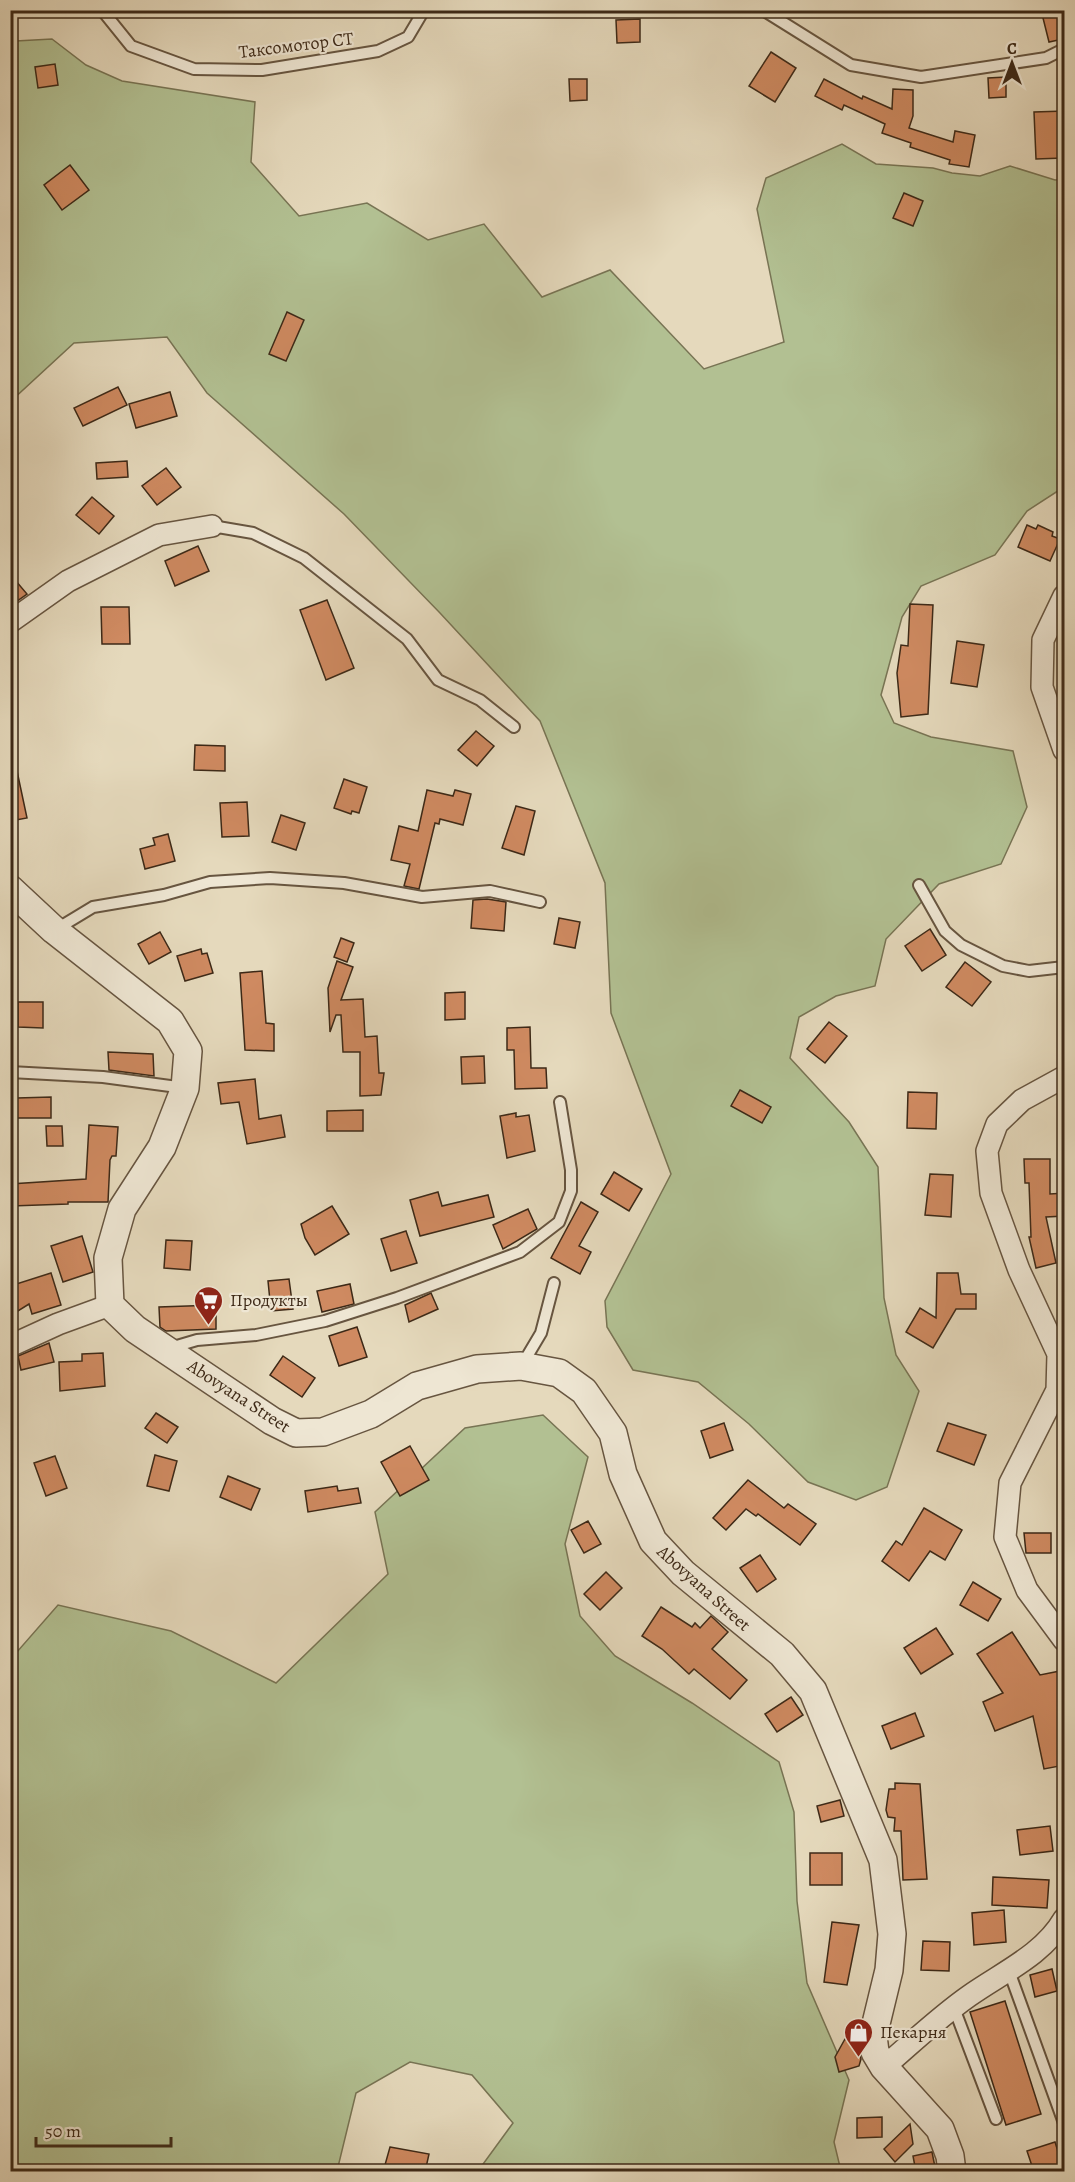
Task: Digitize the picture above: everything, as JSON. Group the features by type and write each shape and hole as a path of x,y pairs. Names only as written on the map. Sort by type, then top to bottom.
{"street":[{"path":"10,622 68,581 159,535 212,526"},
{"path":"1065,596 1043,640 1042,687 1065,750"},
{"path":"10,889 54,930 170,1021 188,1051 185,1088 162,1148 122,1209 108,1258 110,1305 39,1332 10,1346"},
{"path":"1065,1077 1022,1100 997,1124 987,1151 991,1193 1019,1270 1058,1354 1057,1390 1010,1483 1005,1537 1027,1590 1065,1640"},
{"name":"Abovyana Street","path":"110,1305 135,1329 272,1421 296,1433 323,1432 371,1414 417,1386 477,1369 521,1366 559,1373 584,1391 613,1433 623,1474 653,1541 683,1573 782,1654 813,1691 883,1860 892,1934 889,1970 873,2036 875,2052 884,2067 940,2129 950,2156 952,2172"},
{"path":"884,2067 954,2008 1009,1971 1053,1937 1065,1918"}],"lane":[{"name":"Таксомотор СТ","path":"102,10 131,46 141,50 194,69 262,70 378,51 408,37 424,10"},
{"path":"763,10 851,65 921,77 1046,58 1065,48"},
{"path":"212,526 253,533 304,558 407,639 438,680 480,699 514,727"},
{"path":"54,930 93,907 164,895 210,882 270,878 344,883 422,897 490,891 540,902"},
{"path":"919,885 945,931 962,945 1003,966 1029,970 1065,967"},
{"path":"10,1072 103,1077 185,1088"},
{"path":"167,1349 196,1340 256,1335 325,1321 397,1299 520,1252 559,1222 571,1191 571,1170 560,1102"},
{"path":"521,1366 541,1333 554,1283"},
{"path":"1009,1971 1065,2123"},
{"path":"954,2008 996,2119"}],"green space":[{"path":"52,39 86,65 122,81 255,102 251,162 299,216 367,203 428,240 484,224 542,297 610,270 704,369 784,342 757,209 766,178 842,144 876,164 933,168 980,176 1010,166 1055,180 1064,179 1064,487 1027,511 995,555 921,586 902,617 881,695 894,723 931,737 1013,751 1027,807 1001,864 939,884 886,939 875,986 836,996 799,1017 790,1058 849,1122 878,1167 884,1298 896,1355 919,1391 887,1487 856,1500 808,1482 749,1424 698,1382 633,1370 607,1327 605,1301 671,1174 611,1013 605,883 540,721 344,514 207,393 167,337 74,343 11,401 10,65 16,41"},
{"path":"543,1415 588,1457 565,1544 580,1616 615,1656 692,1703 779,1762 794,1812 797,1901 807,1983 849,2080 834,2142 841,2171 478,2171 513,2123 472,2075 410,2062 356,2093 337,2171 11,2171 10,1655 17,1652 58,1605 171,1631 276,1683 388,1574 375,1512 465,1428"}],"building":[{"path":"1041,10 1056,10 1063,39 1049,42"},
{"path":"640,19 640,42 617,43 616,20"},
{"path":"771,52 796,68 775,102 749,86"},
{"path":"55,64 58,85 38,88 35,67"},
{"path":"1006,77 1006,97 989,98 988,78"},
{"path":"569,79 587,79 587,100 570,101"},
{"path":"824,79 862,99 863,96 892,109 893,89 913,90 913,116 909,128 953,142 955,131 975,135 969,167 949,164 950,160 910,147 911,143 882,133 885,124 844,105 842,110 815,96"},
{"path":"1065,111 1065,129 1062,129 1063,158 1036,159 1034,112"},
{"path":"70,165 89,190 62,210 44,185"},
{"path":"904,193 923,201 913,226 893,218"},
{"path":"287,312 304,320 286,361 269,354"},
{"path":"118,387 127,405 83,426 74,408"},
{"path":"170,392 177,416 136,428 129,404"},
{"path":"127,461 128,477 97,479 96,463"},
{"path":"166,468 181,487 157,505 142,486"},
{"path":"92,497 114,516 99,534 76,515"},
{"path":"1027,525 1036,529 1038,525 1053,532 1052,536 1060,539 1050,561 1018,547"},
{"path":"198,546 209,571 175,586 165,561"},
{"path":"10,574 27,594 10,606"},
{"path":"327,600 354,668 326,680 300,610"},
{"path":"910,604 933,605 928,714 901,717 897,673 901,645 908,646"},
{"path":"101,607 129,607 130,644 102,644"},
{"path":"957,641 984,645 977,687 951,683"},
{"path":"476,731 494,746 477,766 458,750"},
{"path":"195,745 225,746 225,771 194,770"},
{"path":"17,771 27,818 10,821 10,772"},
{"path":"344,779 367,787 359,813 352,811 351,814 334,808"},
{"path":"427,790 453,796 455,790 471,794 463,825 440,819 439,824 435,823 419,889 404,886 410,864 391,860 399,826 418,831"},
{"path":"247,802 249,836 222,837 220,803"},
{"path":"516,806 535,811 524,855 502,848"},
{"path":"281,815 305,823 296,850 272,842"},
{"path":"168,834 175,861 145,869 140,849 155,845 153,838"},
{"path":"487,899 506,902 504,931 471,928 473,900"},
{"path":"559,918 580,922 575,948 554,944"},
{"path":"930,929 946,955 922,971 905,946"},
{"path":"160,932 171,952 149,964 138,944"},
{"path":"341,938 354,943 347,962 334,957"},
{"path":"201,949 202,954 207,953 213,973 185,981 177,956"},
{"path":"337,961 353,967 341,1000 363,999 365,1037 377,1036 379,1073 384,1073 381,1095 360,1096 360,1052 343,1052 341,1015 336,1015 330,1032 328,988"},
{"path":"965,962 991,982 972,1006 946,987"},
{"path":"262,971 266,1023 274,1024 274,1051 245,1050 240,973"},
{"path":"465,992 465,1019 445,1020 445,993"},
{"path":"18,1002 43,1002 43,1028 18,1027"},
{"path":"829,1022 847,1036 825,1063 807,1049"},
{"path":"530,1027 531,1068 546,1068 547,1088 515,1089 514,1050 507,1050 507,1028"},
{"path":"108,1052 153,1054 154,1076 109,1070"},
{"path":"484,1056 485,1083 462,1084 461,1057"},
{"path":"255,1079 259,1119 281,1115 285,1137 247,1144 239,1102 221,1104 218,1083"},
{"path":"740,1090 771,1107 762,1123 731,1106"},
{"path":"908,1092 937,1093 936,1129 907,1128"},
{"path":"51,1097 51,1118 17,1118 17,1098"},
{"path":"363,1110 363,1131 327,1131 327,1111"},
{"path":"516,1113 516,1117 529,1115 535,1151 507,1158 500,1116"},
{"path":"89,1125 118,1127 116,1156 112,1156 110,1160 108,1202 11,1206 10,1184 86,1179"},
{"path":"46,1126 62,1126 63,1146 47,1146"},
{"path":"1024,1159 1050,1159 1050,1194 1065,1193 1065,1216 1046,1217 1056,1263 1036,1268 1029,1237 1031,1237 1029,1183 1025,1183"},
{"path":"614,1172 642,1189 629,1211 601,1194"},
{"path":"930,1174 953,1175 951,1217 925,1215"},
{"path":"438,1192 442,1206 488,1195 494,1217 420,1236 410,1200"},
{"path":"581,1202 598,1212 579,1246 591,1252 580,1274 551,1258"},
{"path":"332,1206 349,1234 315,1255 305,1238 301,1224"},
{"path":"528,1209 537,1229 503,1249 493,1225"},
{"path":"406,1231 417,1263 391,1271 381,1239"},
{"path":"82,1236 93,1272 63,1282 51,1246"},
{"path":"166,1240 192,1241 190,1270 164,1268"},
{"path":"51,1273 61,1305 32,1314 29,1304 10,1316 10,1286"},
{"path":"937,1273 958,1273 961,1294 976,1294 976,1309 956,1309 933,1348 906,1332 920,1308 936,1318"},
{"path":"289,1279 293,1309 271,1311 268,1281"},
{"path":"350,1284 354,1304 322,1312 317,1291"},
{"path":"431,1293 438,1309 409,1322 405,1305"},
{"path":"216,1305 216,1329 166,1331 160,1327 159,1307"},
{"path":"357,1327 367,1357 339,1366 329,1336"},
{"path":"49,1343 54,1362 21,1370 18,1356"},
{"path":"103,1353 105,1386 60,1391 59,1362 82,1361 82,1354"},
{"path":"283,1356 315,1378 302,1397 270,1375"},
{"path":"156,1413 178,1427 167,1443 145,1428"},
{"path":"724,1423 733,1450 710,1458 701,1431"},
{"path":"948,1423 986,1435 974,1465 937,1451"},
{"path":"410,1446 429,1480 400,1496 381,1462"},
{"path":"155,1455 177,1461 169,1491 147,1486"},
{"path":"55,1456 67,1488 46,1496 34,1463"},
{"path":"228,1476 260,1489 251,1510 220,1497"},
{"path":"748,1480 784,1508 788,1504 816,1524 800,1545 758,1514 756,1516 746,1509 726,1530 713,1518"},
{"path":"337,1486 338,1491 358,1488 361,1503 308,1512 305,1491"},
{"path":"924,1508 962,1530 945,1560 930,1551 909,1581 882,1561 896,1541 902,1545"},
{"path":"588,1521 601,1544 584,1553 571,1530"},
{"path":"1024,1533 1051,1533 1051,1553 1026,1553"},
{"path":"760,1555 776,1579 757,1592 740,1568"},
{"path":"606,1572 622,1588 600,1610 584,1594"},
{"path":"973,1582 1001,1599 988,1621 960,1605"},
{"path":"661,1607 692,1627 695,1623 700,1628 711,1616 728,1632 712,1649 747,1680 730,1699 694,1669 689,1674 662,1649 642,1636"},
{"path":"936,1628 953,1654 921,1674 904,1648"},
{"path":"1012,1632 1040,1675 1065,1670 1065,1765 1044,1769 1033,1716 995,1731 983,1702 1003,1693 977,1654"},
{"path":"791,1697 803,1715 777,1732 765,1714"},
{"path":"915,1713 924,1736 891,1749 882,1726"},
{"path":"895,1783 920,1784 927,1879 903,1880 901,1831 894,1831 895,1818 888,1817 886,1810 889,1789 895,1789"},
{"path":"840,1800 844,1816 821,1822 817,1806"},
{"path":"1050,1826 1053,1851 1020,1855 1017,1830"},
{"path":"810,1853 842,1853 842,1885 810,1885"},
{"path":"993,1877 1049,1880 1047,1908 992,1905"},
{"path":"1004,1910 1006,1942 974,1945 972,1913"},
{"path":"832,1922 859,1925 847,1985 824,1982"},
{"path":"923,1941 950,1942 949,1971 921,1970"},
{"path":"1052,1969 1057,1991 1035,1997 1030,1975"},
{"path":"1005,2001 1041,2114 1006,2125 970,2012"},
{"path":"845,2039 858,2046 861,2059 859,2066 839,2072 835,2057"},
{"path":"882,2117 882,2137 857,2138 857,2118"},
{"path":"910,2124 913,2144 895,2162 884,2149"},
{"path":"1055,2142 1059,2155 1065,2154 1065,2172 1034,2172 1027,2151"},
{"path":"390,2147 429,2154 425,2172 383,2172"},
{"path":"932,2152 936,2172 916,2172 913,2156"}],"place":[{"name":"Продукты","path":"209,1326"},
{"name":"Пекарня","path":"859,2058"}]}
